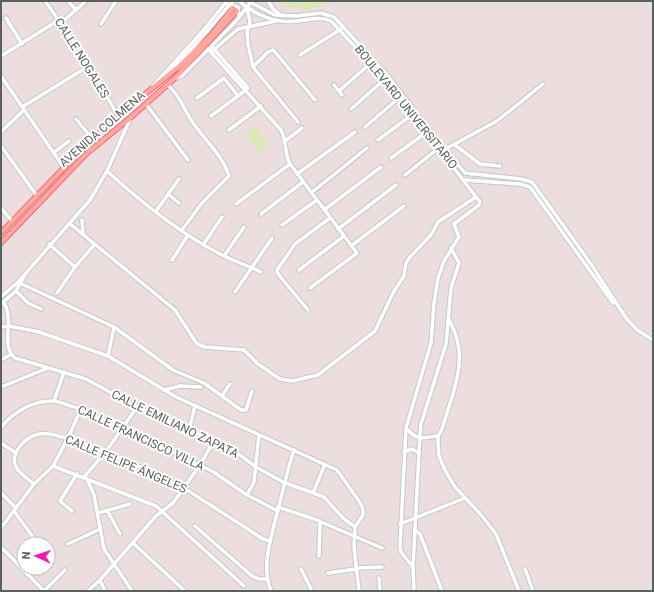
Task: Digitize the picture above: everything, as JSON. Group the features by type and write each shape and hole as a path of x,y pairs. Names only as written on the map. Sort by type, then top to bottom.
{"main road":[{"name":"AVENIDA COLMENA","path":"1,243 86,154 175,78 231,6"},
{"name":"AVENIDA COLMENA","path":"12,221 118,116 164,80 212,34 231,6"},
{"path":"1,233 12,221"}],"street":[{"name":"CALLE NOGALES","path":"45,1 60,21 89,66 118,116"},
{"path":"68,1 76,10"},
{"path":"1,55 60,21 86,1"},
{"path":"101,24 116,1"},
{"path":"158,78 164,76 191,50 231,6 233,1"},
{"name":"BOULEVARD UNIVERSITARIO","path":"239,1 247,8 263,17 277,21 287,22 321,18 331,21 341,29 371,63 442,149 464,173 521,179 532,182 613,303 616,302 637,330 653,340"},
{"path":"268,1 273,9 283,16"},
{"path":"175,78 182,76 213,47 247,8 250,2"},
{"name":"BOULEVARD UNIVERSITARIO","path":"250,2 265,11 283,16 320,13 334,17 388,76 428,132"},
{"path":"150,90 158,78 201,33 223,6 236,6 240,10 236,21"},
{"path":"247,8 250,19 247,32 249,56 253,67 298,122"},
{"path":"6,18 22,44"},
{"path":"213,47 236,30 277,21"},
{"path":"300,55 341,29"},
{"path":"213,47 247,91"},
{"path":"253,67 268,52 273,50 315,100"},
{"path":"209,51 281,130 290,164 357,253 310,288"},
{"path":"339,91 371,63"},
{"path":"1,132 23,109 89,66"},
{"path":"1,76 64,168"},
{"path":"197,98 224,78 238,96"},
{"path":"351,109 385,79"},
{"path":"405,175 435,151 455,145 497,121 542,84"},
{"path":"168,85 176,92 192,122 214,149 226,168 228,179 202,203 182,230"},
{"path":"334,85 342,95"},
{"path":"210,116 247,91"},
{"path":"365,127 400,97"},
{"path":"146,104 188,160"},
{"path":"229,130 260,106"},
{"path":"378,140 413,114"},
{"path":"1,297 18,282 27,269 90,200 107,171 130,118"},
{"path":"76,119 93,140"},
{"path":"285,141 302,128"},
{"path":"297,174 355,132"},
{"path":"391,158 428,132"},
{"path":"53,154 69,141"},
{"path":"455,145 480,164 500,166"},
{"path":"1,146 37,196"},
{"path":"312,193 367,148"},
{"name":"BOULEVARD UNIVERSITARIO","path":"442,149 464,180"},
{"path":"236,204 290,164"},
{"path":"324,210 381,167"},
{"path":"107,171 135,197 203,245 261,272"},
{"name":"BOULEVARD UNIVERSITARIO","path":"464,173 464,180"},
{"path":"156,211 179,179"},
{"path":"413,568 401,552 400,524 406,428 431,343 438,278 451,248 459,237 454,224 479,206 480,202 464,180"},
{"name":"BOULEVARD UNIVERSITARIO","path":"464,180 527,185 532,189 565,231"},
{"path":"261,214 303,182"},
{"path":"338,229 396,185"},
{"path":"168,194 179,203"},
{"path":"69,223 175,310 197,344 205,347 244,350 264,368 284,381 292,381 316,376 375,331 394,291 406,273 406,263 408,260 432,235 438,222 476,197"},
{"path":"282,225 317,200"},
{"path":"351,246 404,206"},
{"path":"1,208 12,221"},
{"path":"203,245 222,217"},
{"path":"308,310 278,274 277,270 295,244 330,218"},
{"path":"82,220 83,234"},
{"path":"224,256 244,227"},
{"path":"172,260 188,235"},
{"path":"299,270 344,236"},
{"path":"235,292 272,238"},
{"path":"49,244 75,267"},
{"path":"57,293 75,267 95,244"},
{"path":"414,591 413,568 415,519 421,424 446,344 451,288 459,263 451,248"},
{"path":"1,360 10,355 6,347 9,326 8,314 2,304 22,284 27,269"},
{"path":"22,284 114,327 173,370 204,383 241,410 247,408 252,391"},
{"path":"16,291 28,303 41,309"},
{"path":"449,319 459,342 460,364 442,429 438,436 439,456 452,483 480,512 496,534 520,591"},
{"path":"1,327 9,326 39,332 108,356 164,390 195,406 337,470 360,500 363,509 363,515 355,527 356,568 359,591"},
{"path":"108,356 114,327"},
{"name":"CALLE EMILIANO ZAPATA","path":"10,355 20,360 86,379 138,407 235,450 256,467 283,482 324,497 343,518 355,527"},
{"path":"1,387 48,368"},
{"path":"54,401 64,372"},
{"path":"222,396 230,384"},
{"path":"164,390 180,386 201,387"},
{"name":"CALLE FRANCISCO VILLA","path":"1,427 12,415 33,404 54,401 81,409 212,471 247,495 278,509 320,521 382,548"},
{"path":"189,430 195,406"},
{"path":"86,478 138,407"},
{"path":"1,528 34,484 53,466 81,409"},
{"path":"406,428 413,436 420,439 438,436"},
{"name":"CALLE FELIPE ÁNGELES","path":"16,453 22,444 39,434 47,433 68,438 105,452 184,488 262,539 270,542"},
{"path":"247,495 254,482 259,435"},
{"path":"88,591 100,580 156,516 173,503 200,465 214,440"},
{"path":"1,443 16,453 14,463 16,469 34,484"},
{"path":"404,452 412,449 419,453"},
{"path":"271,591 267,579 266,565 283,482 294,450"},
{"path":"313,493 325,464"},
{"path":"53,466 153,504 244,586"},
{"path":"72,511 60,501 77,474"},
{"path":"86,478 94,495 104,549 132,591"},
{"path":"1,493 15,509 33,536"},
{"path":"400,524 465,498"},
{"path":"98,513 130,504"},
{"path":"107,510 120,534"},
{"path":"319,556 320,521"},
{"path":"195,526 252,576 259,579 267,579"},
{"path":"68,544 100,529"},
{"path":"415,530 420,534 442,591"},
{"path":"133,543 185,591"},
{"path":"1,547 16,563"},
{"path":"328,573 356,568 382,567"},
{"path":"301,569 312,591"},
{"path":"525,569 533,591"},
{"path":"29,576 44,591 65,570"},
{"path":"379,578 380,591"},
{"path":"100,580 105,591"}],"green space":[{"path":"279,1 336,1 309,10 283,6"},
{"path":"256,127 269,146 259,153 246,134"}],"tunnel":[{"path":"237,11 244,1"}]}
